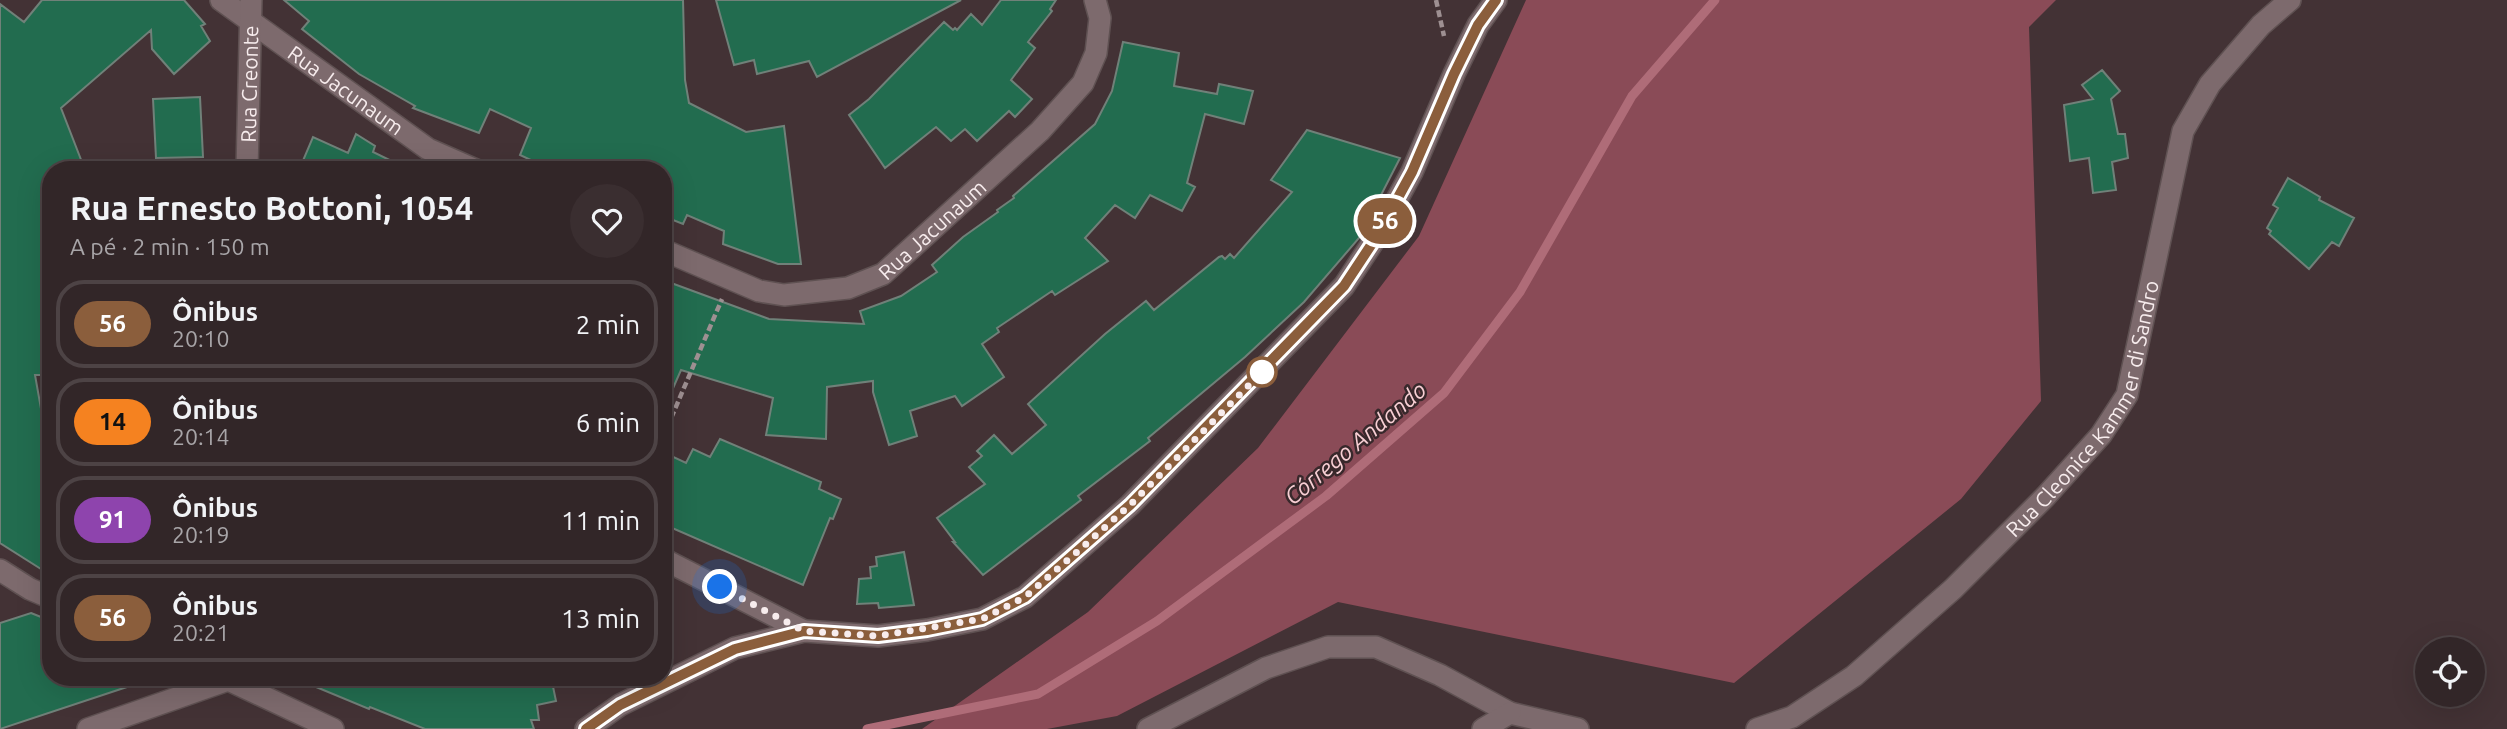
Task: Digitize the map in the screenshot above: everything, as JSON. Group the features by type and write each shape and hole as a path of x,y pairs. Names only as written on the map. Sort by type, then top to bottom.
{"street":[{"name":"Rua Jacunaum","path":"221,0 251,10 428,149 455,161"},
{"name":"Rua Jacunaum","path":"672,254 759,291 784,295 848,288 883,274 1040,131 1083,83 1096,53 1100,18 1095,0"},
{"path":"672,680 735,649 804,631 878,636 982,619 1025,597 1130,505 1344,286 1377,236 1412,172 1454,74 1478,25 1496,0"},
{"name":"Rua Cleonice Kammer di Sandro","path":"1757,729 1792,717 1854,676 1953,589 2045,497 2101,435 2127,395 2183,131 2210,84 2262,25 2290,0"},
{"name":"Rua Creonte","path":"247,161 251,10"},
{"path":"672,564 804,631"},
{"path":"0,570 42,594"},
{"path":"1147,729 1266,668 1328,647 1376,647 1440,675 1510,713 1578,729"},
{"path":"88,729 206,686"},
{"path":"240,686 333,729"},
{"path":"586,729 620,705 659,686"},
{"path":"1483,729 1510,713"}],"path":[{"path":"672,416 730,279"}],"shaded area":[{"path":"1526,0 2056,0 2029,27 2041,401 1961,499 1734,683 1338,602 1117,716 1047,729 922,729 1088,612 1258,448 1419,236"}],"building":[{"path":"42,0 184,0 205,24 201,26 210,41 174,74 152,49 151,30 61,108 82,161 42,161 42,375 35,375 42,414 41,569 0,543 0,4 24,22"},
{"path":"284,0 683,0 685,80 689,103 746,132 784,126 801,264 778,264 723,244 724,231 687,215 683,224 672,220 672,161 533,161 520,155 531,128 490,109 479,133 413,108 415,106 359,74 302,29 309,21"},
{"path":"716,0 961,0 817,77 809,61 757,74 754,60 734,65"},
{"path":"1001,0 1056,0 1050,9 1052,11 1028,42 1035,48 1011,80 1032,99 1015,117 1009,111 977,141 965,129 951,141 936,127 885,168 849,115 869,99 944,22 957,30 971,14 982,25"},
{"path":"1123,42 1179,53 1174,86 1217,94 1219,84 1253,91 1244,124 1205,114 1187,183 1195,187 1182,211 1150,195 1135,218 1115,205 1085,238 1108,261 1055,295 1052,291 997,328 999,332 982,344 1004,377 962,406 955,396 910,411 917,436 889,445 873,392 873,381 827,387 826,439 766,435 773,398 681,370 672,390 672,283 769,319 864,324 860,311 901,296 937,272 932,265 963,237 998,212 997,210 1014,198 1013,196 1095,124 1112,91"},
{"path":"2102,70 2120,91 2111,99 2118,134 2125,134 2128,158 2112,162 2116,190 2093,193 2089,158 2070,161 2064,105 2093,99 2082,85"},
{"path":"200,97 203,157 156,158 153,99"},
{"path":"1307,130 1400,158 1359,238 1304,302 1245,357 1148,438 1150,441 1078,496 1081,500 983,575 953,542 937,518 985,484 969,467 982,456 977,451 994,435 1012,454 1046,425 1028,404 1105,334 1146,301 1154,310 1219,257 1225,259 1230,254 1234,258 1292,192 1271,180"},
{"path":"356,134 375,146 373,152 392,161 303,161 313,137 348,153"},
{"path":"2288,178 2320,197 2319,200 2354,218 2339,246 2332,242 2309,269 2269,234 2271,231 2267,228 2278,208 2273,205"},
{"path":"720,439 821,482 819,489 841,499 833,519 830,518 803,585 672,528 672,456 686,463 693,449 710,457"},
{"path":"904,552 914,605 879,608 878,603 857,604 859,579 871,578 870,567 877,566 876,557"},
{"path":"31,613 42,617 42,686 130,686 0,729 0,623"},
{"path":"314,686 553,686 556,701 537,705 539,720 531,720 534,729 425,729 370,707 369,709"}],"waterway":[{"name":"Córrego Andando","path":"867,729 1038,694 1157,621 1326,496 1444,393 1520,292 1632,96 1715,0"}],"bus line":[{"name":"56","path":"672,678 735,649 804,631 878,636 927,630 982,619 1025,597 1130,505 1344,286 1377,236 1412,172 1454,74 1478,25 1496,0"},
{"name":"56","path":"586,729 620,705 657,686"}],"route":[{"path":"720,587 804,631 878,636 982,619 1025,597 1077,552 1130,505 1262,372"}]}
